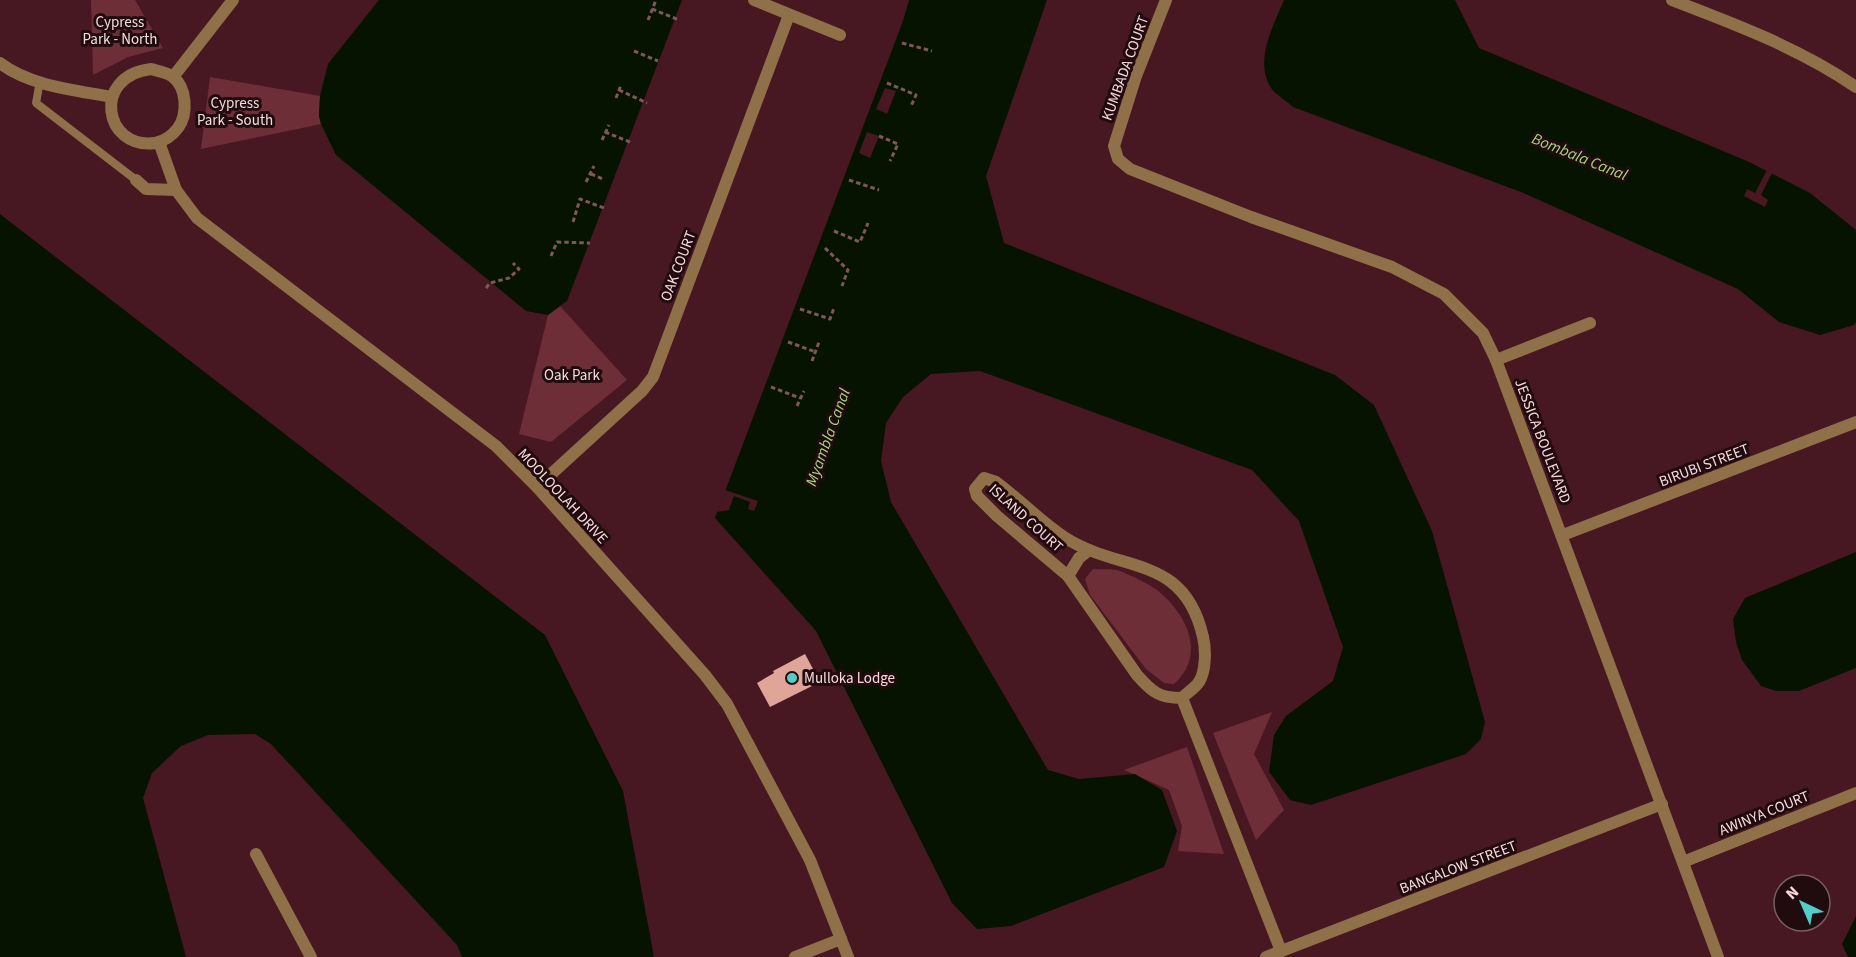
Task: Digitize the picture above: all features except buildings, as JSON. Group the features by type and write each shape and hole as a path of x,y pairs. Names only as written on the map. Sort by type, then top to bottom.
{"street":[{"path":"173,77 233,0"},
{"path":"754,0 840,35"},
{"name":"KUMBADA COURT","path":"1114,146 1136,76 1166,0"},
{"path":"1672,0 1715,16 1788,49 1856,87"},
{"name":"OAK COURT","path":"537,487 642,391 653,377 789,15"},
{"path":"0,63 13,73 112,97"},
{"path":"151,69 173,77 185,102 184,115 175,131 159,142 146,144 133,141 122,134 114,123 111,111 112,97 117,86 126,76 151,69"},
{"name":"MOOLOOLAH DRIVE","path":"159,142 176,190 197,218 496,446 537,487 705,675 727,704 810,860 848,957"},
{"name":"JESSICA BOULEVARD","path":"1114,146 1118,159 1130,169 1251,217 1392,267 1444,294 1484,333 1563,535 1718,957"},
{"path":"136,180 146,189 176,190"},
{"path":"1496,360 1590,323"},
{"name":"BIRUBI STREET","path":"1563,535 1856,422"},
{"name":"ISLAND COURT","path":"984,478 992,480 1064,537 1089,550 1132,563 1168,578 1185,595 1196,611 1206,652 1199,681 1182,698 1165,698 1148,687 1137,675 1068,576 997,516 977,496 975,489 984,478"},
{"path":"1068,576 1079,558 1089,550"},
{"path":"1182,698 1281,951"},
{"name":"AWINYA COURT","path":"1683,862 1856,793"},
{"name":"BANGALOW STREET","path":"1266,957 1662,804"},
{"path":"256,854 311,957"},
{"path":"795,957 842,939"}],"lane":[{"path":"40,81 36,103 136,180"}],"path":[{"path":"648,20 656,0"},
{"path":"652,9 679,20"},
{"path":"902,43 932,51"},
{"path":"634,51 657,61"},
{"path":"887,83 916,95 911,106"},
{"path":"616,98 621,85"},
{"path":"619,90 647,103"},
{"path":"602,140 609,125"},
{"path":"605,132 630,142"},
{"path":"879,136 897,144 890,161"},
{"path":"586,182 594,166"},
{"path":"590,174 603,179"},
{"path":"849,180 879,190"},
{"path":"573,222 580,199 604,208"},
{"path":"834,231 860,242 868,223"},
{"path":"551,256 557,242 590,243"},
{"path":"825,248 848,270 842,286"},
{"path":"486,288 490,283 509,278 519,268 513,263"},
{"path":"800,309 830,319 834,308"},
{"path":"788,342 816,352"},
{"path":"812,361 819,342"},
{"path":"771,387 800,398"},
{"path":"797,406 804,391"}],"green space":[{"name":"Cypress Park - North","path":"91,0 135,0 163,48 128,57 93,75"},
{"name":"Cypress Park - South","path":"210,77 320,96 321,124 201,149"},
{"name":"Oak Park","path":"560,306 627,380 551,442 519,434 548,315"},
{"path":"1093,569 1117,570 1139,580 1157,590 1177,611 1189,635 1191,648 1184,673 1174,684 1164,683 1146,669 1090,595 1085,579"},
{"path":"1272,712 1254,754 1284,810 1256,840 1213,733"},
{"path":"1187,747 1224,854 1178,851 1182,826 1169,790 1124,770"}],"water":[{"path":"379,0 682,0 567,301 548,315 526,311 336,155 319,116 320,96 328,64"},
{"name":"Myambla Canal","path":"909,0 1047,0 986,176 1004,243 1335,375 1374,405 1432,531 1485,722 1481,739 1466,754 1311,805 1290,800 1269,772 1274,735 1286,716 1333,681 1343,647 1299,521 1252,470 980,371 931,374 903,397 886,423 881,461 891,502 1048,770 1079,779 1135,774 1162,790 1177,831 1164,867 1011,926 977,929 952,903 816,631 715,518"},
{"name":"Bombala Canal","path":"1284,0 1455,0 1479,48 1749,162 1810,193 1856,230 1856,322 1854,325 1820,335 1779,322 1738,289 1521,192 1293,107 1271,88 1264,67 1267,44"},
{"path":"0,214 545,635 623,791 654,957 462,957 457,945 271,744 255,734 208,735 181,746 152,773 143,798 186,957 0,957"},
{"path":"1856,552 1856,668 1799,691 1776,691 1761,686 1742,660 1736,642 1733,619 1745,598"},
{"path":"1856,916 1856,957 1848,957 1842,944"}],"pier":[{"path":"885,88 896,91 887,114 876,109"},
{"path":"867,132 879,136 870,158 859,153"},
{"path":"1768,168 1773,171 1761,195 1768,200 1765,207 1744,196 1747,189 1755,193"},
{"path":"725,490 758,501 754,511 748,509 750,502 734,496 729,510 717,512"}],"place":[{"name":"Mulloka Lodge","path":"792,678"}]}
